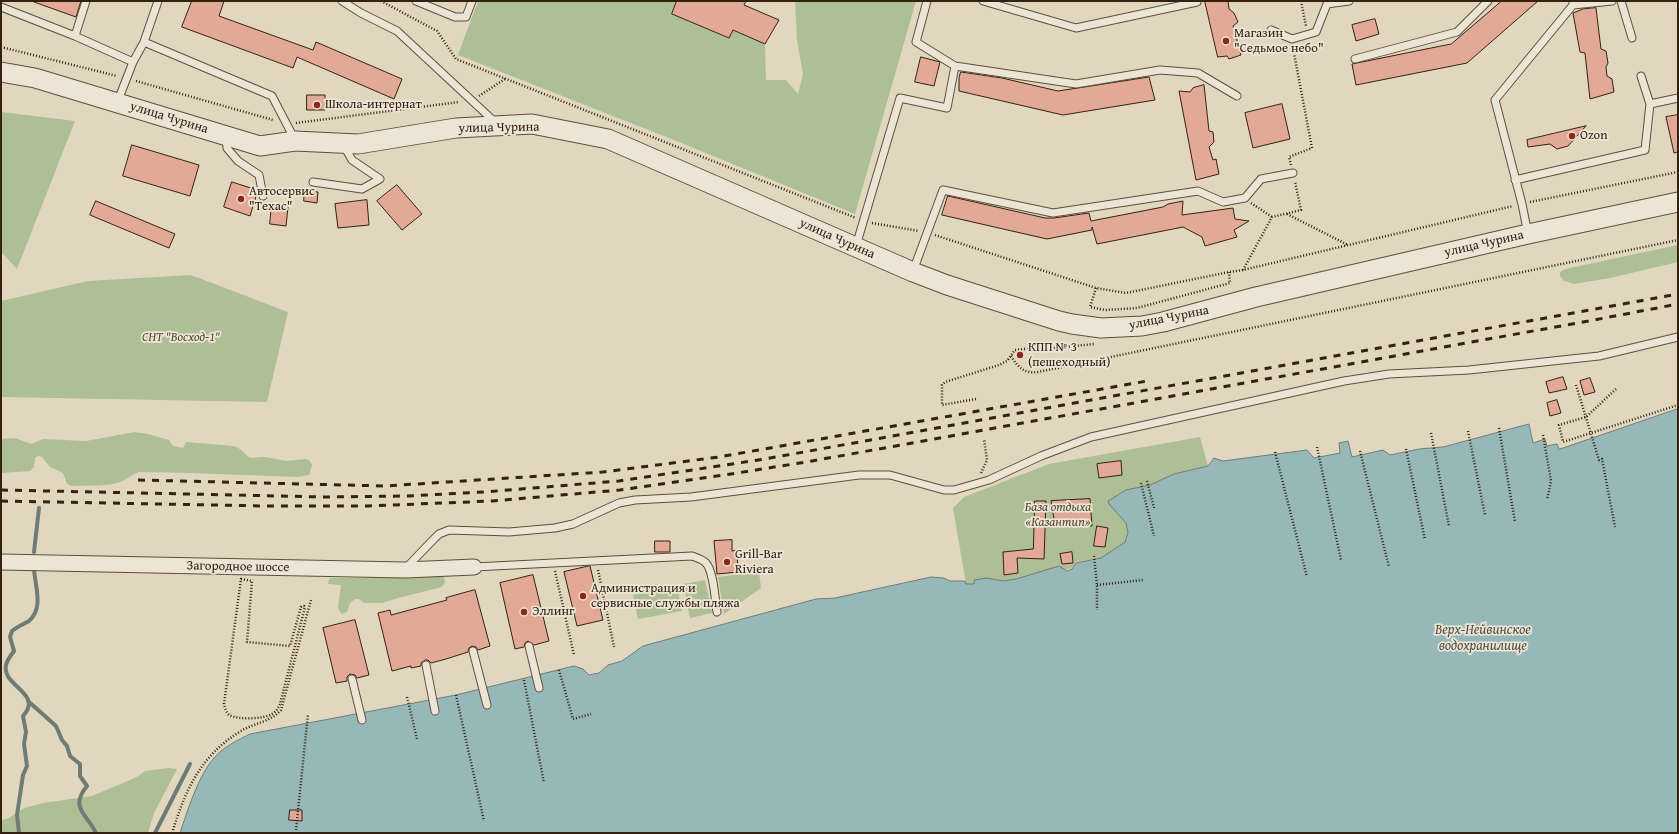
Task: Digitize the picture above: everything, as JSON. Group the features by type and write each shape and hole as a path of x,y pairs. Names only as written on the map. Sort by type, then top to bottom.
{"street":[{"name":"улица Чурина","path":"1,72 35,78 260,146 295,141 358,144 456,128 532,124 608,139 913,272 947,285 1072,324 1103,319 1142,326 1184,318 1256,297 1528,234 1678,202"},
{"name":"Загородное шоссе","path":"1,562 405,570 474,567"}],"lane":[{"path":"75,36 86,1"},
{"path":"117,103 133,62 144,42 158,1"},
{"path":"342,1 361,13 397,31 499,126"},
{"path":"416,1 455,17 466,17 472,1"},
{"path":"927,1 916,42 955,66 1076,84 1160,70 1198,73 1237,96"},
{"path":"983,1 1076,28 1197,1"},
{"path":"1272,30 1292,39 1316,32 1327,4 1349,1"},
{"path":"1355,59 1457,32 1488,1"},
{"path":"1528,234 1522,204 1495,100 1573,3 1612,1"},
{"path":"1621,1 1632,38"},
{"path":"1,7 75,36 133,62"},
{"path":"144,42 272,96 295,141"},
{"path":"856,247 900,98 947,108 955,66"},
{"path":"1515,180 1645,150 1650,104 1641,76"},
{"path":"1650,104 1678,98"},
{"path":"226,135 227,148 238,161 259,175 263,196"},
{"path":"313,182 362,189 380,179 352,160 342,144"},
{"path":"913,272 943,190 1053,213 1198,191 1223,202 1245,198 1260,178 1293,173"},
{"path":"405,570 430,542 439,534 449,530 509,532 555,528 573,524 619,503 634,500 691,497 859,475 890,475 918,484 949,490 978,483 1041,456 1091,437 1344,381 1383,375 1483,369 1599,356 1678,337"},
{"path":"474,567 692,556 706,563 710,572 717,612"},
{"path":"529,646 539,688"},
{"path":"473,651 487,705"},
{"path":"426,665 435,712"},
{"path":"352,680 362,720"}],"path":[{"path":"381,1 437,31 456,59 863,221 928,233 1096,288 1126,293 1243,270 1522,204 1678,172"},
{"path":"1301,1 1307,34"},
{"path":"1289,157 1312,148 1292,39"},
{"path":"1245,198 1272,217 1287,214 1301,210 1296,187"},
{"path":"1287,214 1349,245"},
{"path":"1243,270 1272,217"},
{"path":"1011,356 1022,369 1026,371 1038,372 1678,240"},
{"path":"1103,319 1137,308 1230,283 1229,272"},
{"path":"1096,288 1090,306 1103,319"},
{"path":"976,399 942,405 942,385 945,382 1008,361 1015,350 1035,350 1098,344 1103,319"},
{"path":"1576,385 1599,460 1602,459 1615,527"},
{"path":"1616,389 1586,417 1559,425 1563,442 1678,405"},
{"path":"1499,428 1516,522"},
{"path":"1468,431 1485,515"},
{"path":"1431,433 1449,526"},
{"path":"1543,435 1552,481 1547,500"},
{"path":"978,483 986,460 984,439"},
{"path":"1317,447 1342,560"},
{"path":"1406,449 1425,540"},
{"path":"1360,451 1389,567"},
{"path":"1275,452 1307,576"},
{"path":"1147,481 1154,508"},
{"path":"1141,483 1154,536"},
{"path":"1094,556 1097,586 1097,610"},
{"path":"596,560 614,647"},
{"path":"553,562 574,655"},
{"path":"241,579 250,580 253,584 247,642 290,646 301,607 304,606 305,609 282,698 277,710 273,714 264,717 235,717 228,714 224,696 241,579"},
{"path":"1097,586 1143,580"},
{"path":"172,833 193,781 209,756 242,730 274,717 281,710 311,600"},
{"path":"559,670 573,719 591,714"},
{"path":"524,680 544,783"},
{"path":"456,695 484,821"},
{"path":"407,697 416,739"},
{"path":"296,830 308,714"}],"green space":[{"path":"478,1 677,1 672,14 728,38 733,30 765,44 766,80 786,80 798,94 803,74 797,40 795,1 916,1 855,214 674,140 458,55"},
{"path":"1,112 75,121 17,269 1,252"},
{"path":"1678,245 1678,262 1610,278 1574,284 1564,281 1560,276 1560,272 1565,269"},
{"name":"СНТ \"Восход-1\"","path":"191,275 288,312 267,402 1,397 1,301 88,281"},
{"path":"134,432 169,440 173,446 183,448 186,442 234,446 250,458 264,457 287,461 305,459 309,460 312,465 309,475 298,477 140,472 117,483 72,486 67,484 63,473 50,467 42,457 38,456 35,458 34,467 30,471 1,473 1,439 15,438 31,444 43,439 86,441"},
{"name":"База отдыха «Казантип»","path":"1200,437 1208,466 1174,474 1150,485 1126,490 1108,501 1126,523 1128,533 1125,542 1101,558 1076,562 1069,569 1054,567 1045,572 1016,579 1003,581 987,578 975,580 974,584 966,584 953,508 964,497 1049,464"},
{"path":"759,572 761,588 724,614 718,577"},
{"path":"442,575 444,578 445,582 442,587 382,603 364,603 359,599 355,599 350,603 347,612 342,614 338,607 341,585 328,584 329,579 333,578 405,578"},
{"path":"705,580 712,613 690,618 683,584"},
{"path":"677,586 682,611 638,619 633,595"},
{"path":"168,768 177,769 154,813 148,833 1,833 1,820 7,819 24,808 43,803 92,796 137,777 145,771"}],"water":[{"name":"Верх-Нейвинское водохранилище","path":"1678,409 1678,833 180,833 198,783 209,765 222,750 250,734 456,695 574,666 583,669 589,675 599,673 608,665 622,661 643,646 816,599 835,598 931,577 944,578 950,581 965,581 966,584 974,584 974,580 987,578 1003,581 1016,579 1059,566 1067,571 1072,569 1076,563 1101,558 1125,542 1128,533 1126,523 1108,501 1126,490 1150,485 1174,474 1208,466 1214,458 1223,461 1307,450 1314,458 1340,453 1339,443 1348,441 1352,457 1383,450 1390,455 1419,449 1443,447 1529,424 1533,443 1545,439 1547,446 1557,444 1559,449"}],"building":[{"path":"81,1 76,17 34,2"},
{"path":"192,1 224,1 219,16 313,50 316,42 402,79 394,99 297,57 293,68 182,27"},
{"path":"677,1 746,1 744,5 779,20 765,44 733,30 729,38 672,14"},
{"name":"Магазин \"Седьмое небо\"","path":"1205,1 1228,1 1229,9 1234,13 1238,22 1233,26 1241,55 1229,59 1227,56 1218,57"},
{"path":"1502,1 1538,1 1467,63 1356,85 1352,64 1451,44"},
{"path":"1596,8 1601,49 1606,51 1608,63 1606,67 1607,76 1612,79 1614,92 1590,99 1585,53 1580,52 1573,13 1583,9"},
{"path":"1375,19 1379,34 1356,41 1352,25"},
{"path":"921,57 940,62 934,86 915,82"},
{"path":"961,72 1002,78 1058,91 1149,77 1155,100 1063,115 959,91 959,78"},
{"path":"1204,85 1209,131 1213,132 1214,142 1209,147 1213,160 1216,159 1219,174 1196,180 1179,91 1190,92 1193,88"},
{"path":"307,95 325,95 325,110 307,110"},
{"path":"1282,104 1290,139 1253,148 1245,113"},
{"path":"1678,115 1678,152 1674,153 1666,117"},
{"path":"1586,126 1568,146 1557,149 1550,144 1528,147 1527,140"},
{"path":"132,145 199,165 190,196 123,176"},
{"name":"Автосервис \"Техас\"","path":"232,182 257,190 250,216 224,207"},
{"path":"397,185 422,214 402,230 377,201"},
{"path":"305,191 318,192 317,203 304,201"},
{"path":"948,196 1045,218 1089,213 1091,221 1163,207 1168,204 1183,201 1182,215 1233,208 1235,219 1249,221 1234,230 1237,237 1205,246 1202,237 1183,227 1097,244 1092,227 1092,230 1047,239 942,215"},
{"path":"367,200 369,225 338,228 335,204"},
{"path":"96,201 175,234 169,248 90,215"},
{"path":"272,204 288,207 286,226 270,224"},
{"path":"1563,377 1567,389 1549,393 1546,382"},
{"path":"1590,378 1595,392 1584,395 1580,381"},
{"path":"1557,400 1561,413 1550,416 1547,403"},
{"path":"1121,461 1122,475 1099,478 1097,464"},
{"path":"1090,499 1092,526 1055,525 1051,501"},
{"path":"1035,501 1046,501 1044,559 1017,558 1018,573 1004,575 1003,552 1033,549"},
{"path":"1097,526 1108,528 1105,547 1094,546"},
{"path":"732,540 732,551 737,550 738,572 717,574 714,541"},
{"path":"655,541 670,541 670,552 655,552"},
{"path":"1072,552 1073,563 1062,564 1060,554"},
{"name":"Администрация и сервисные службы пляжа","path":"590,566 603,620 577,626 564,572"},
{"name":"Эллинг","path":"533,575 549,641 534,645 528,641 525,643 524,647 515,649 500,583"},
{"path":"475,590 490,646 478,650 476,647 472,646 469,648 468,652 446,659 431,663 428,660 425,660 421,663 421,666 411,668 411,666 392,671 378,613 390,610 391,615 447,600 446,598"},
{"path":"355,620 369,675 357,678 355,675 350,674 347,677 347,681 336,683 323,628"},
{"path":"290,810 302,810 302,821 289,820"}],"waterway":[{"path":"34,552 39,508"},
{"path":"19,833 17,815 23,775 27,766 24,744 26,732 23,716 28,708 28,701 26,695 10,679 6,672 6,665 8,659 14,651 10,637 12,631 29,621 34,616 36,610 38,596 34,569"},
{"path":"28,701 56,726 62,740 67,746 70,756 80,764 80,776 87,786 80,800 81,811 96,833"},
{"path":"155,833 190,764"}],"railway":[{"path":"1,490 326,497 407,496 484,492 619,481 765,459 1678,294"},
{"path":"1,501 266,506 368,506 492,501 620,490 812,461 1678,304"},
{"path":"138,480 385,486 603,472 719,457 1147,381"}],"place":[{"name":"Магазин \"Седьмое небо\"","path":"1226,41"},
{"name":"Школа-интернат","path":"317,105"},
{"name":"Ozon","path":"1572,136"},
{"name":"Автосервис \"Техас\"","path":"241,199"},
{"name":"КПП № 3 (пешеходный)","path":"1020,355"},
{"name":"Grill-Bar Riviera","path":"727,562"},
{"name":"Администрация и сервисные службы пляжа","path":"583,596"},
{"name":"Эллинг","path":"524,612"}]}
